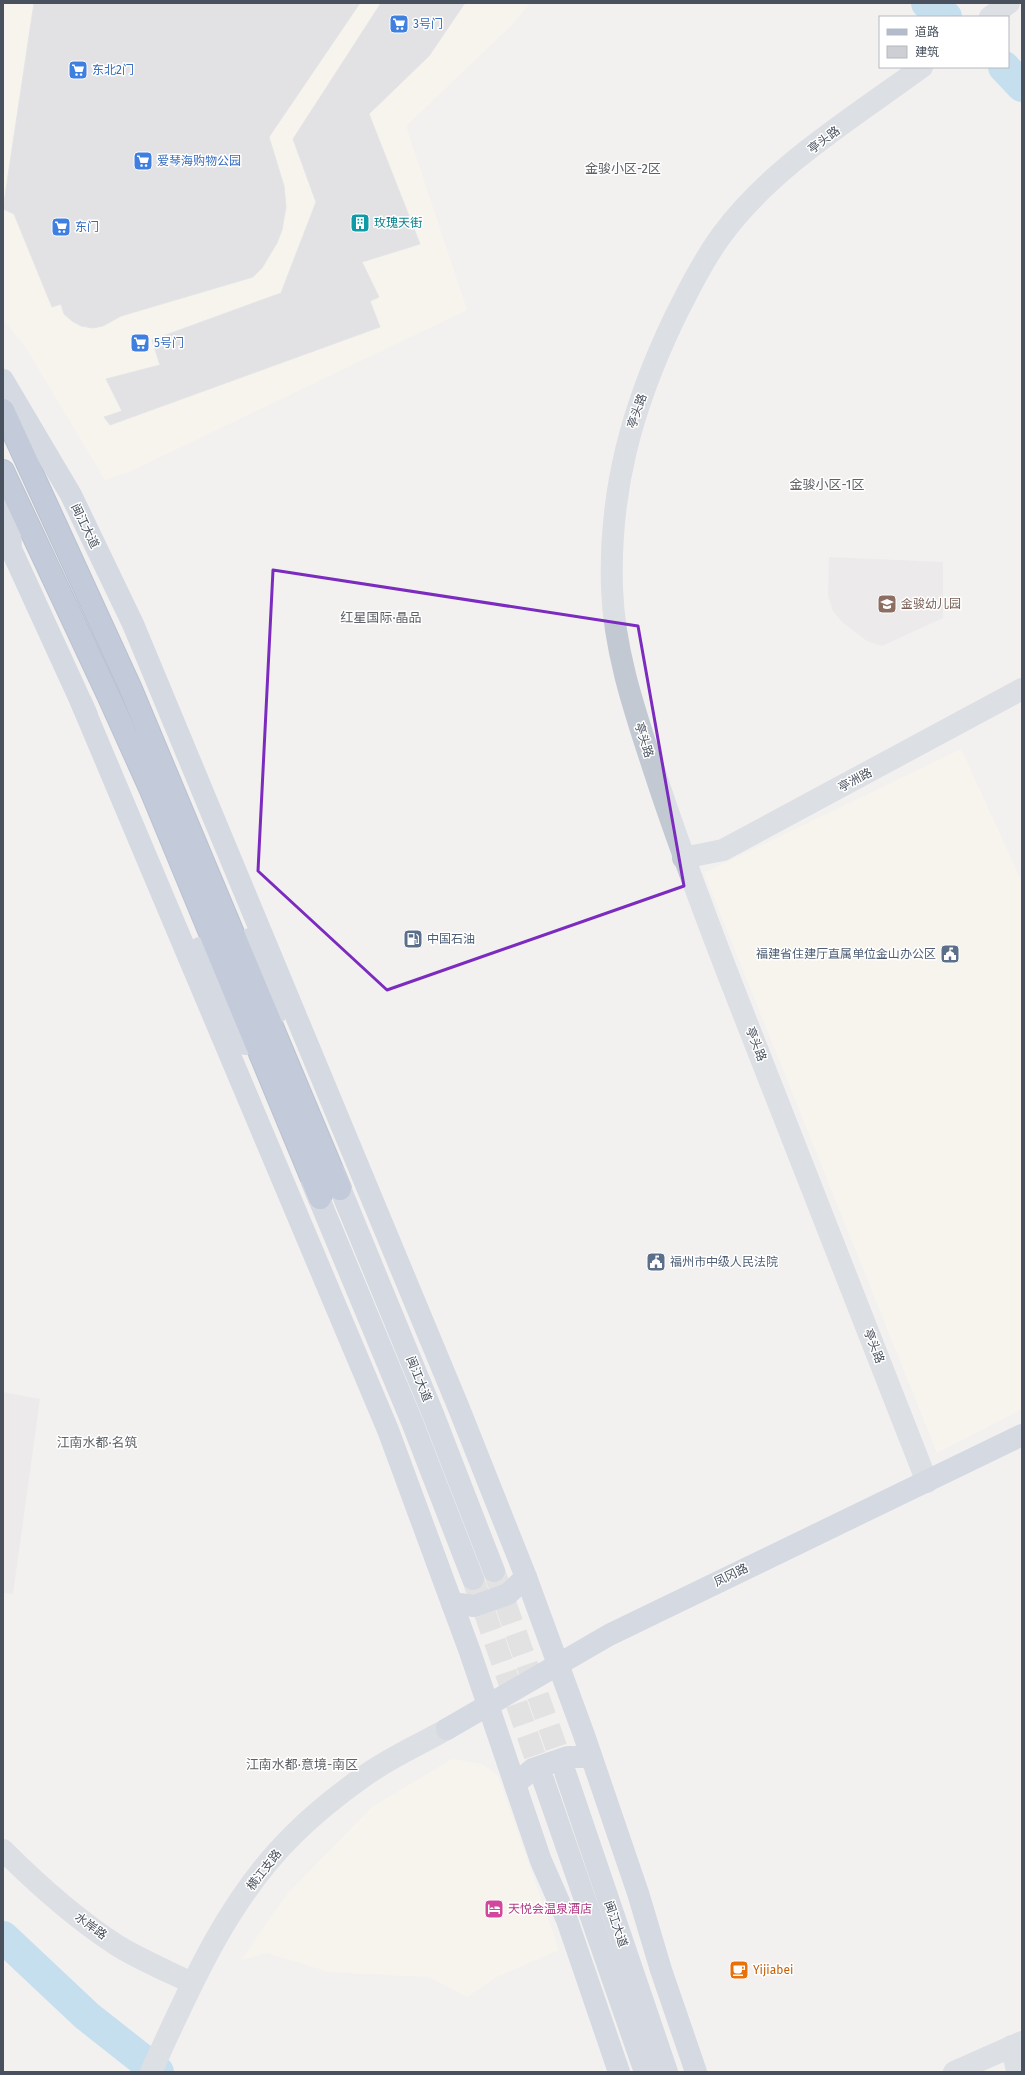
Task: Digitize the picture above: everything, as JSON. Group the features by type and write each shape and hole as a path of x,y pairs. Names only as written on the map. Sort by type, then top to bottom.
{"highway":[{"path":"3,410 130,687 159,785 320,1198"},
{"path":"3,471 108,694 159,785 340,1190"}],"main road":[{"name":"闽江大道","path":"3,380 71,495 133,624 156,678 340,1190 433,1414 494,1571"},
{"path":"3,484 8,492 7,551 81,702 388,1430 452,1603 541,1861 567,1920 619,2072"},
{"path":"156,678 456,1399 526,1577 638,1893 661,1970 696,2072"},
{"name":"闽江大道","path":"81,702 320,1198 412,1422 473,1578"},
{"name":"凤冈路","path":"447,1729 624,1627 1022,1435"},
{"path":"452,1603 474,1606 508,1594 526,1577"},
{"path":"515,1784 533,1769 568,1757 591,1757"},
{"name":"闽江大道","path":"566,1775 667,2072"},
{"name":"闽江大道","path":"544,1782 645,2072"}],"street":[{"name":"亭头路","path":"921,68 795,162 766,187 727,229 712,249 684,299 662,346 648,378 628,436 619,484 612,553 615,623 630,696 683,858 927,1482"},
{"name":"亭洲路","path":"683,858 723,850 1022,689"},
{"name":"横江支路","path":"151,2072 192,1983 216,1937 273,1857 292,1835 364,1776 386,1762 447,1729"},
{"name":"水岸路","path":"3,1850 28,1874 94,1930 120,1946 192,1983"},
{"path":"954,2072 1017,2044 1018,2072"}],"highlighted area":[{"path":"273,570 638,626 684,886 387,990 258,871"}],"shaded area":[{"name":"爱琴海购物公园","path":"3,3 530,3 513,24 406,126 467,310 131,471 105,480 26,348 3,319"},
{"name":"金骏幼儿园","path":"829,557 943,562 943,618 882,646 867,641 842,622 833,611 828,596"},
{"path":"961,749 1022,882 1022,1409 937,1453 704,873"},
{"path":"3,1392 40,1399 13,1594 3,1593"},
{"path":"452,1759 482,1764 498,1776 559,1950 497,1977 467,1997 429,1977 329,1972 267,1953 241,1960 287,1894 372,1807"}],"building":[{"name":"爱琴海购物公园","path":"34,3 360,3 269,137 284,186 286,207 282,230 277,243 262,268 253,277 121,316 103,326 93,328 81,326 72,321 64,314 61,304 52,307 14,214 3,209"},
{"name":"玫瑰天街","path":"381,3 465,3 429,56 369,114 420,244 362,262 379,297 370,301 380,327 110,425 104,417 122,411 106,379 160,365 152,340 281,293 316,202 293,139"}],"waterway":[{"path":"927,3 945,16"},
{"path":"1005,68 1022,86"},
{"path":"3,1937 87,2016 158,2072"}],"tunnel":[{"path":"494,1571 566,1775"},
{"path":"473,1579 544,1782"}],"place":[{"name":"3号门","path":"399,24"},
{"name":"东北2门","path":"78,70"},
{"name":"爱琴海购物公园","path":"143,161"},
{"name":"玫瑰天街","path":"360,223"},
{"name":"东门","path":"61,227"},
{"name":"5号门","path":"140,343"},
{"name":"金骏幼儿园","path":"887,604"},
{"name":"中国石油","path":"413,939"},
{"name":"福建省住建厅直属单位金山办公区","path":"950,954"},
{"name":"福州市中级人民法院","path":"656,1262"},
{"name":"天悦会温泉酒店","path":"494,1909"},
{"name":"Yijiabei","path":"739,1970"}],"district":[{"name":"金骏小区-2区","path":"623,168"},
{"name":"金骏小区-1区","path":"827,484"},
{"name":"红星国际·晶品","path":"381,617"},
{"name":"江南水都·名筑","path":"97,1442"},
{"name":"江南水都·意境-南区","path":"302,1764"}]}
